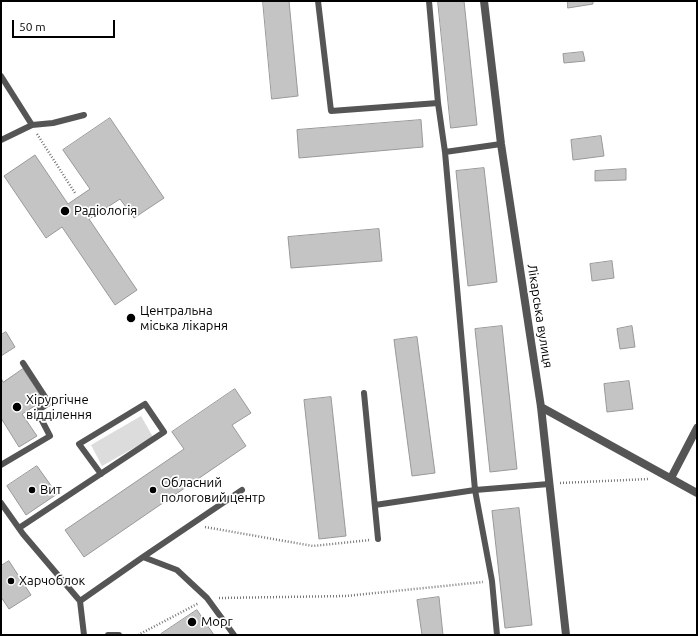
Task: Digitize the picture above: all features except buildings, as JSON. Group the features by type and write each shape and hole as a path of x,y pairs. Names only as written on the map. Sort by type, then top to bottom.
{"street":[{"name":"Лікарська вулиця","path":"484,1 501,144 542,407 566,635"},
{"path":"542,407 697,492"},
{"path":"671,478 697,428"}],"lane":[{"path":"318,1 331,111 438,103"},
{"path":"429,1 438,103 445,152 475,490 492,581 497,635"},
{"path":"1,76 32,125"},
{"path":"1,140 32,125 53,123 84,115"},
{"path":"445,152 501,144"},
{"path":"1,466 50,436 37,411 49,403 23,363"},
{"path":"364,393 378,539"},
{"path":"19,528 101,474 164,432 145,404 79,444 101,474"},
{"path":"375,505 475,490 549,484"},
{"path":"80,601 242,490"},
{"path":"1,503 64,584 80,601 84,635"},
{"path":"143,557 177,570 207,598 234,635"},
{"path":"108,635 119,635"}],"path":[{"path":"32,125 75,193"},
{"path":"549,484 671,478"},
{"path":"192,525 313,546 378,539"},
{"path":"138,635 207,598 346,596 492,581"}],"shaded area":[{"path":"141,416 153,437 102,466 91,445"}],"place":[{"name":"Радіологія","path":"65,211"},
{"name":"Центральна міська лікарня","path":"131,318"},
{"name":"Хірургічне відділення","path":"17,407"},
{"name":"Вит","path":"32,490"},
{"name":"Обласний пологовий центр","path":"153,490"},
{"name":"Харчоблок","path":"11,581"},
{"name":"Морг","path":"192,622"}]}
